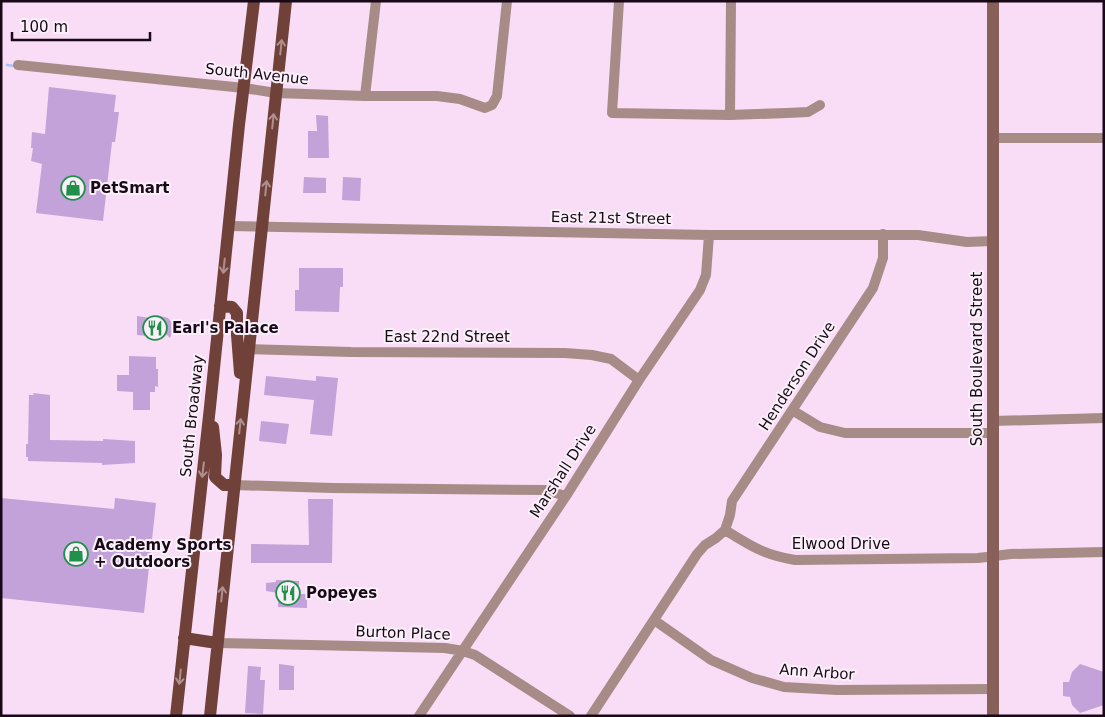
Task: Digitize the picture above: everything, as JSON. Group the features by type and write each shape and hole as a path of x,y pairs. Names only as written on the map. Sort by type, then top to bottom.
{"main road":[{"name":"South Broadway","path":"176,716 254,1"},
{"path":"210,716 286,1"},
{"name":"South Boulevard Street","path":"993,1 993,716"},
{"path":"220,306 232,307 238,313 237,335 243,401"},
{"path":"210,407 216,455 215,477 224,485 234,485"},
{"path":"184,638 217,643"}],"street":[{"path":"365,96 376,1"},
{"name":"South Avenue","path":"18,65 244,88 276,93 437,96 460,99 485,108 492,105 498,96 507,1"},
{"path":"619,1 612,113 730,115 808,112 820,104"},
{"path":"730,1 730,115"},
{"path":"993,138 1104,138"},
{"name":"East 21st Street","path":"228,226 709,235 883,234 918,235 967,242 993,241"},
{"name":"Henderson Drive","path":"725,530 732,501 873,288 883,258 883,234"},
{"name":"Marshall Drive","path":"419,716 566,496 638,380 700,290 706,275 709,235"},
{"name":"East 22nd Street","path":"249,349 592,355 611,359 638,380"},
{"path":"792,410 820,427 845,433 994,427 1104,418"},
{"path":"234,485 545,490 566,496"},
{"path":"591,716 697,554 705,545 725,530"},
{"name":"Elwood Drive","path":"725,530 752,547 774,557 795,560 978,558 1011,554 1104,552"},
{"name":"Ann Arbor","path":"654,620 711,660 752,678 784,687 837,690 994,689"},
{"name":"Burton Place","path":"217,643 416,647 463,651 474,655 570,716"}],"building":[{"path":"49,87 116,95 114,112 119,112 115,142 112,142 103,221 36,213 42,164 31,161 33,148 31,148 32,132 45,134"},
{"path":"316,115 328,116 329,158 308,158 308,131 317,131"},
{"path":"304,177 326,178 326,193 303,193"},
{"path":"343,177 361,178 360,201 342,200"},
{"path":"299,268 343,268 343,287 340,287 339,312 295,311 295,290 299,290"},
{"name":"Earl's Palace","path":"157,315 168,318 173,324 170,338 161,329 160,339 137,335 137,316 150,318 157,317"},
{"path":"129,356 156,357 158,387 155,386 155,392 150,392 150,410 133,410 133,392 117,391 117,375 129,375"},
{"path":"266,376 316,381 316,376 338,378 332,436 310,434 314,400 264,395"},
{"path":"33,393 50,395 50,440 103,441 103,439 135,441 135,463 102,465 102,463 28,461 28,457 26,457 26,444 28,444 29,395 34,395"},
{"path":"261,421 289,424 286,444 259,441"},
{"name":"Academy Sports + Outdoors","path":"1,498 114,509 115,498 156,503 144,613 1,598"},
{"path":"308,499 333,499 332,563 251,563 251,544 309,545"},
{"name":"Popeyes","path":"276,580 299,581 299,594 307,594 307,608 278,607 278,593 266,591 266,583 276,582"},
{"path":"279,664 294,666 294,690 279,690"},
{"path":"1080,664 1104,672 1104,705 1080,713 1072,705 1070,697 1063,696 1063,682 1069,682 1072,672"},
{"path":"248,666 261,667 260,680 265,680 263,714 245,713"}],"waterway":[{"path":"7,65 15,66"}],"place":[{"name":"PetSmart","path":"73,188"},
{"name":"Earl's Palace","path":"155,328"},
{"name":"Academy Sports + Outdoors","path":"76,554"},
{"name":"Popeyes","path":"288,593"}]}
